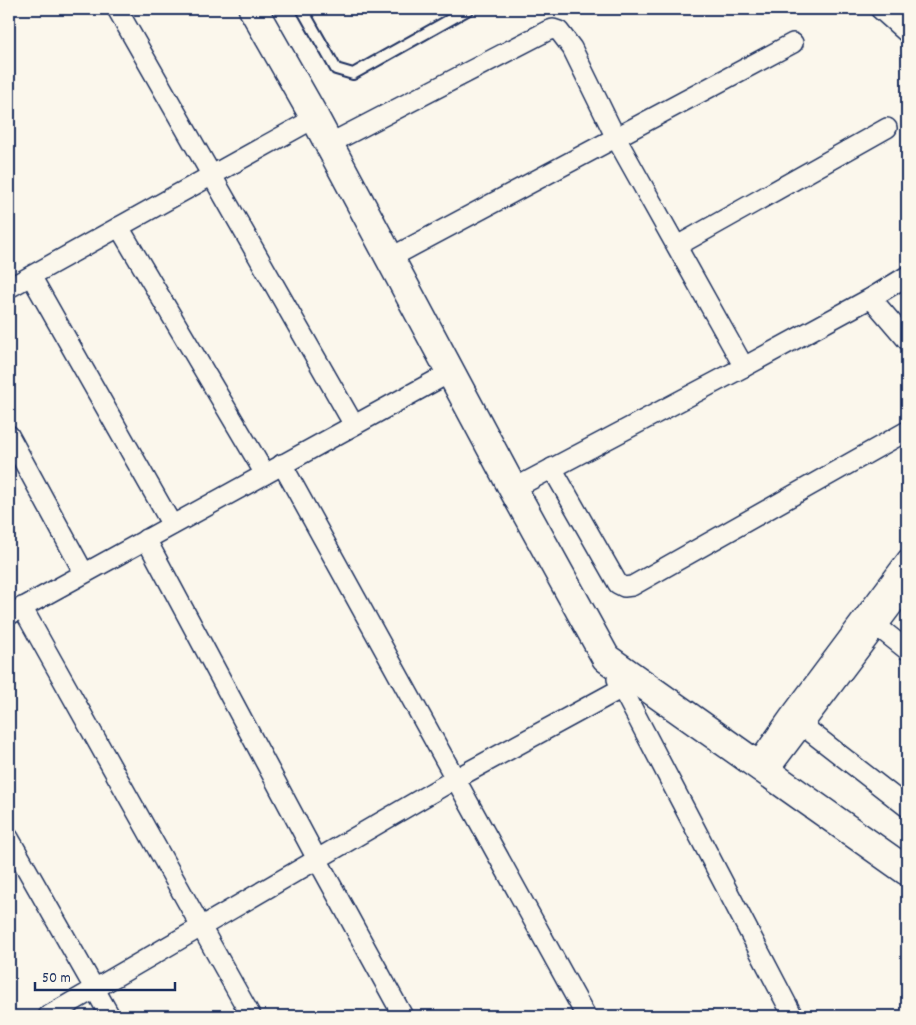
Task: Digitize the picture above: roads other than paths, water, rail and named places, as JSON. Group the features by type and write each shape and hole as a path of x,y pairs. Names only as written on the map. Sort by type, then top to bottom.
{"street":[{"path":"117,9 354,425"},
{"path":"253,9 315,118 513,489 606,658 793,1016"},
{"path":"884,11 907,34"},
{"path":"329,144 547,30 559,31 572,48 616,138 744,367"},
{"path":"390,258 793,43"},
{"path":"9,288 315,118"},
{"path":"677,246 887,128"},
{"path":"118,227 265,474"},
{"path":"31,276 172,525"},
{"path":"513,489 744,367 871,298 907,276"},
{"path":"871,298 907,340"},
{"path":"251,1016 202,926 15,611 450,372"},
{"path":"552,468 618,584 624,587 632,586 907,431"},
{"path":"9,435 84,573"},
{"path":"282,464 586,1016"},
{"path":"146,539 316,859 403,1016"},
{"path":"762,768 803,726 871,621 907,559"},
{"path":"762,768 789,717 871,621 907,587"},
{"path":"871,621 907,650"},
{"path":"606,658 907,871"},
{"path":"48,1016 455,779 622,688"},
{"path":"803,726 907,807"},
{"path":"9,838 110,1016"}],"lane":[{"path":"302,9 336,69 354,74 469,9"}]}
